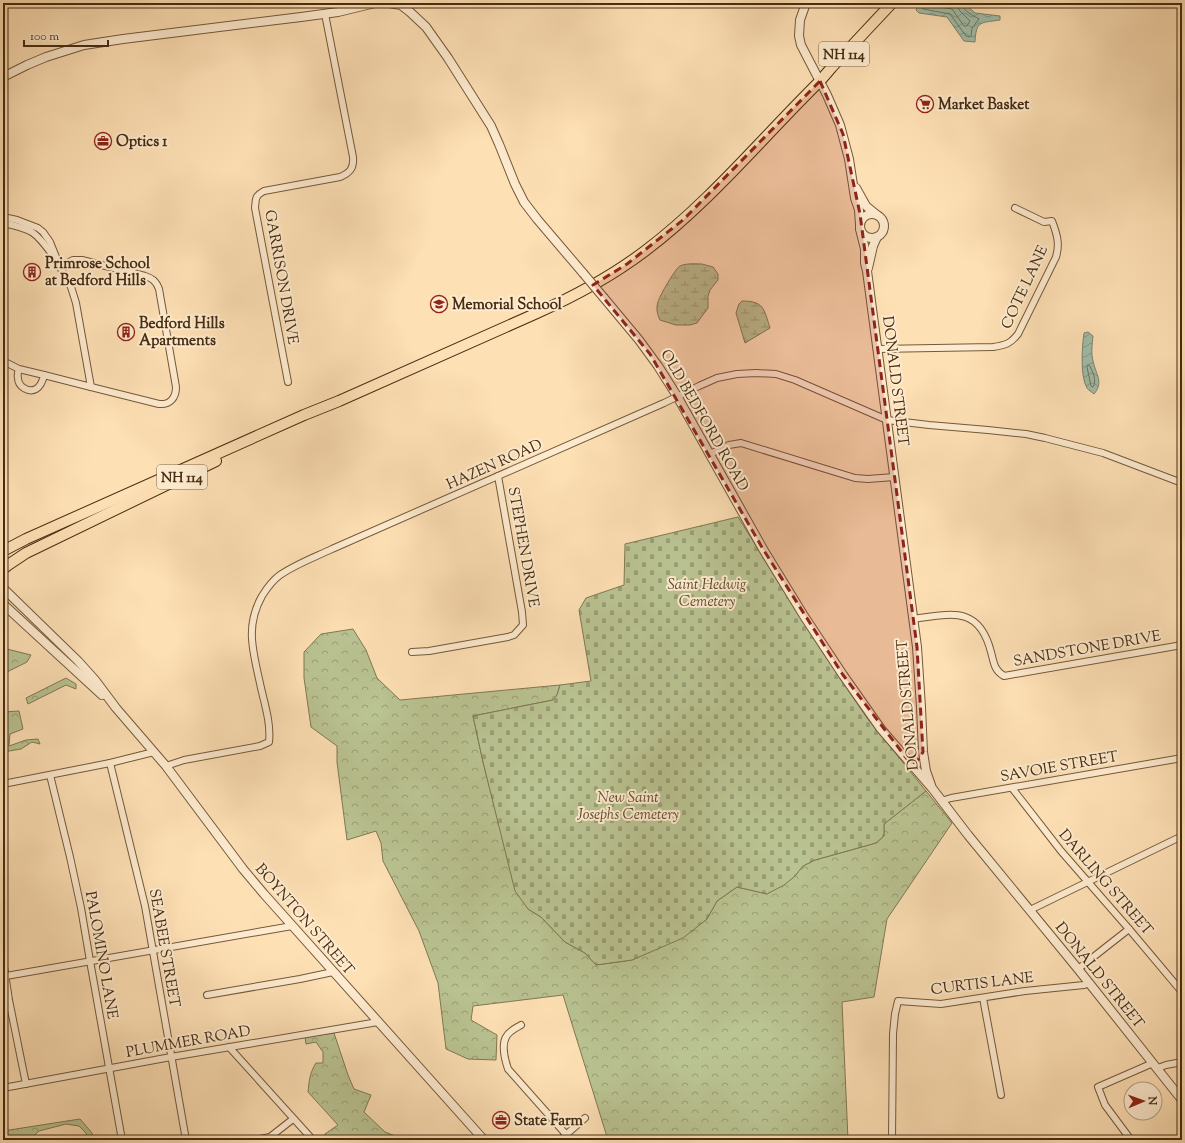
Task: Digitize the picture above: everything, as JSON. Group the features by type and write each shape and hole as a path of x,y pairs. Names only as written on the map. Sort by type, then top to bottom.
{"main road":[{"name":"NH 114","path":"3,551 26,539 304,414 320,409 556,305 614,273 646,250 683,220 820,81 892,3"},
{"name":"NH 114","path":"3,569 26,553 303,419 320,409"}],"street":[{"path":"3,78 27,64 84,45 118,39 325,14 364,4 375,3"},
{"name":"OLD BEDFORD ROAD","path":"389,3 402,4 426,27 448,58 491,126 524,202 536,219 650,354 677,396 743,515 804,616 865,708 932,788"},
{"name":"DONALD STREET","path":"806,3 800,20 799,36 804,53 820,81 840,125 849,159 855,198 859,210 860,227 865,249 865,263 868,271 913,619 919,675 923,752 926,771 932,788 941,801 1156,1065 1182,1100"},
{"name":"GARRISON DRIVE","path":"288,382 255,208 258,194 264,191 340,177 352,170 354,164 353,157 325,14"},
{"name":"DONALD STREET","path":"853,182 866,206 878,215 883,221 884,225 882,233 877,237 873,246 868,271"},
{"name":"COTE LANE","path":"877,349 993,347 1007,345 1012,342 1018,334 1056,257 1058,247 1057,237 1052,222 1044,222 1014,208"},
{"path":"877,237 868,238 862,233 860,227 861,221 866,215 878,215"},
{"path":"3,217 38,228 50,242 71,287 76,303 91,387"},
{"path":"3,223 26,229 39,237 60,266"},
{"path":"3,361 19,369 159,404 167,404 173,400 176,393 176,388 157,283 145,276 82,260 73,260 60,266"},
{"path":"19,369 18,383 24,389 28,390 37,388 42,382 44,375"},
{"name":"HAZEN ROAD","path":"166,766 184,760 260,746 269,742 269,724 252,645 252,626 256,607 266,590 279,575 296,566 717,378 734,374 776,374 795,380 887,420 1026,434 1046,438 1103,453 1182,483"},
{"path":"710,454 729,445 741,443 855,478 868,479 894,477"},
{"name":"STEPHEN DRIVE","path":"412,652 429,651 508,637 514,635 523,625 498,476"},
{"name":"BOYNTON STREET","path":"3,588 78,660 116,708 166,766 243,869 264,894 484,1140"},
{"name":"BOYNTON STREET","path":"3,604 116,708"},
{"name":"SANDSTONE DRIVE","path":"913,619 955,614 973,620 982,629 990,647 995,666 998,672 1004,676 1182,645"},
{"path":"3,784 68,770 110,763 154,752"},
{"path":"911,764 918,760 923,752"},
{"name":"SAVOIE STREET","path":"941,801 1182,758"},
{"name":"SEABEE STREET","path":"110,763 140,881 186,1140"},
{"name":"PALOMINO LANE","path":"50,775 82,908 122,1140"},
{"name":"DARLING STREET","path":"1012,788 1061,851 1130,929 1182,992"},
{"path":"1030,910 1182,836"},
{"path":"6,976 292,926"},
{"path":"1078,969 1130,929"},
{"path":"3,960 26,1084"},
{"path":"207,995 333,972"},
{"name":"CURTIS LANE","path":"892,1140 893,1034 898,1001 941,1004 1025,991 1084,985 1089,983"},
{"path":"983,998 1001,1095"},
{"name":"PLUMMER ROAD","path":"3,1088 171,1057 378,1022"},
{"path":"521,1025 510,1032 506,1037 504,1050 508,1069 571,1140"},
{"path":"230,1047 313,1140"},
{"path":"1128,1140 1105,1105 1098,1087 1156,1065 1182,1062"},
{"path":"560,1140 585,1118"},
{"path":"254,1140 270,1139 293,1119"}],"highlighted area":[{"path":"820,81 843,134 860,214 917,647 923,740 923,752 918,760 911,764 843,675 763,549 650,354 593,285 627,264 683,220"}],"green space":[{"path":"702,264 713,267 718,274 718,280 710,290 708,296 708,308 697,323 690,325 676,325 660,320 657,311 658,302 678,268 682,265"},
{"path":"742,301 749,301 762,307 770,328 745,343 736,313 739,304"},
{"name":"New Saint Josephs Cemetery","path":"738,517 819,647 867,718 926,791 884,824 884,836 876,843 815,860 803,866 794,877 784,885 767,894 737,887 717,901 707,919 683,938 632,960 596,965 585,953 565,942 541,917 528,909 515,891 473,716 553,700 557,695 560,685 591,681 579,610 586,598 624,585 625,544"},
{"path":"353,629 366,650 377,678 400,700 560,685 557,695 553,700 473,716 499,824 528,909 541,917 565,942 585,953 596,965 632,960 650,952 707,919 717,901 737,887 767,894 794,877 803,866 815,860 876,843 884,836 884,824 926,791 952,823 887,919 874,997 842,1002 848,1140 608,1140 563,995 473,1006 471,1020 497,1035 496,1060 468,1059 446,1049 438,983 419,931 383,861 381,843 376,831 347,840 337,762 337,746 311,727 304,678 304,652 321,634"},
{"path":"3,648 31,655 27,662 3,674"},
{"path":"66,678 76,684 76,689 66,685 28,704 26,698"},
{"path":"19,711 23,729 10,734 9,746 26,740 38,739 40,744 32,742 21,749 3,752 3,712"},
{"path":"334,1033 354,1089 371,1095 364,1112 385,1132 398,1137 401,1140 324,1140 325,1134 338,1125 308,1092 312,1070 316,1063 323,1063 323,1052 316,1042 306,1044 305,1037"},
{"path":"80,1119 92,1133 94,1140 86,1140 86,1133 79,1126 66,1124 39,1131 29,1140 3,1140 3,1131"}],"water":[{"path":"921,3 964,3 975,13 1000,16 1000,20 984,22 978,26 975,42 964,41 947,17 919,13 916,10 918,5"},
{"path":"1088,332 1093,336 1092,358 1099,382 1097,390 1094,394 1087,388 1082,369 1084,333"}],"place":[{"name":"Market Basket","path":"925,104"},
{"name":"Optics 1","path":"103,141"},
{"name":"Primrose School at Bedford Hills","path":"32,272"},
{"name":"Memorial School","path":"439,304"},
{"name":"Bedford Hills Apartments","path":"126,332"},
{"name":"State Farm","path":"501,1120"}],"park label":[{"name":"Saint Hedwig Cemetery","path":"707,592"}]}
